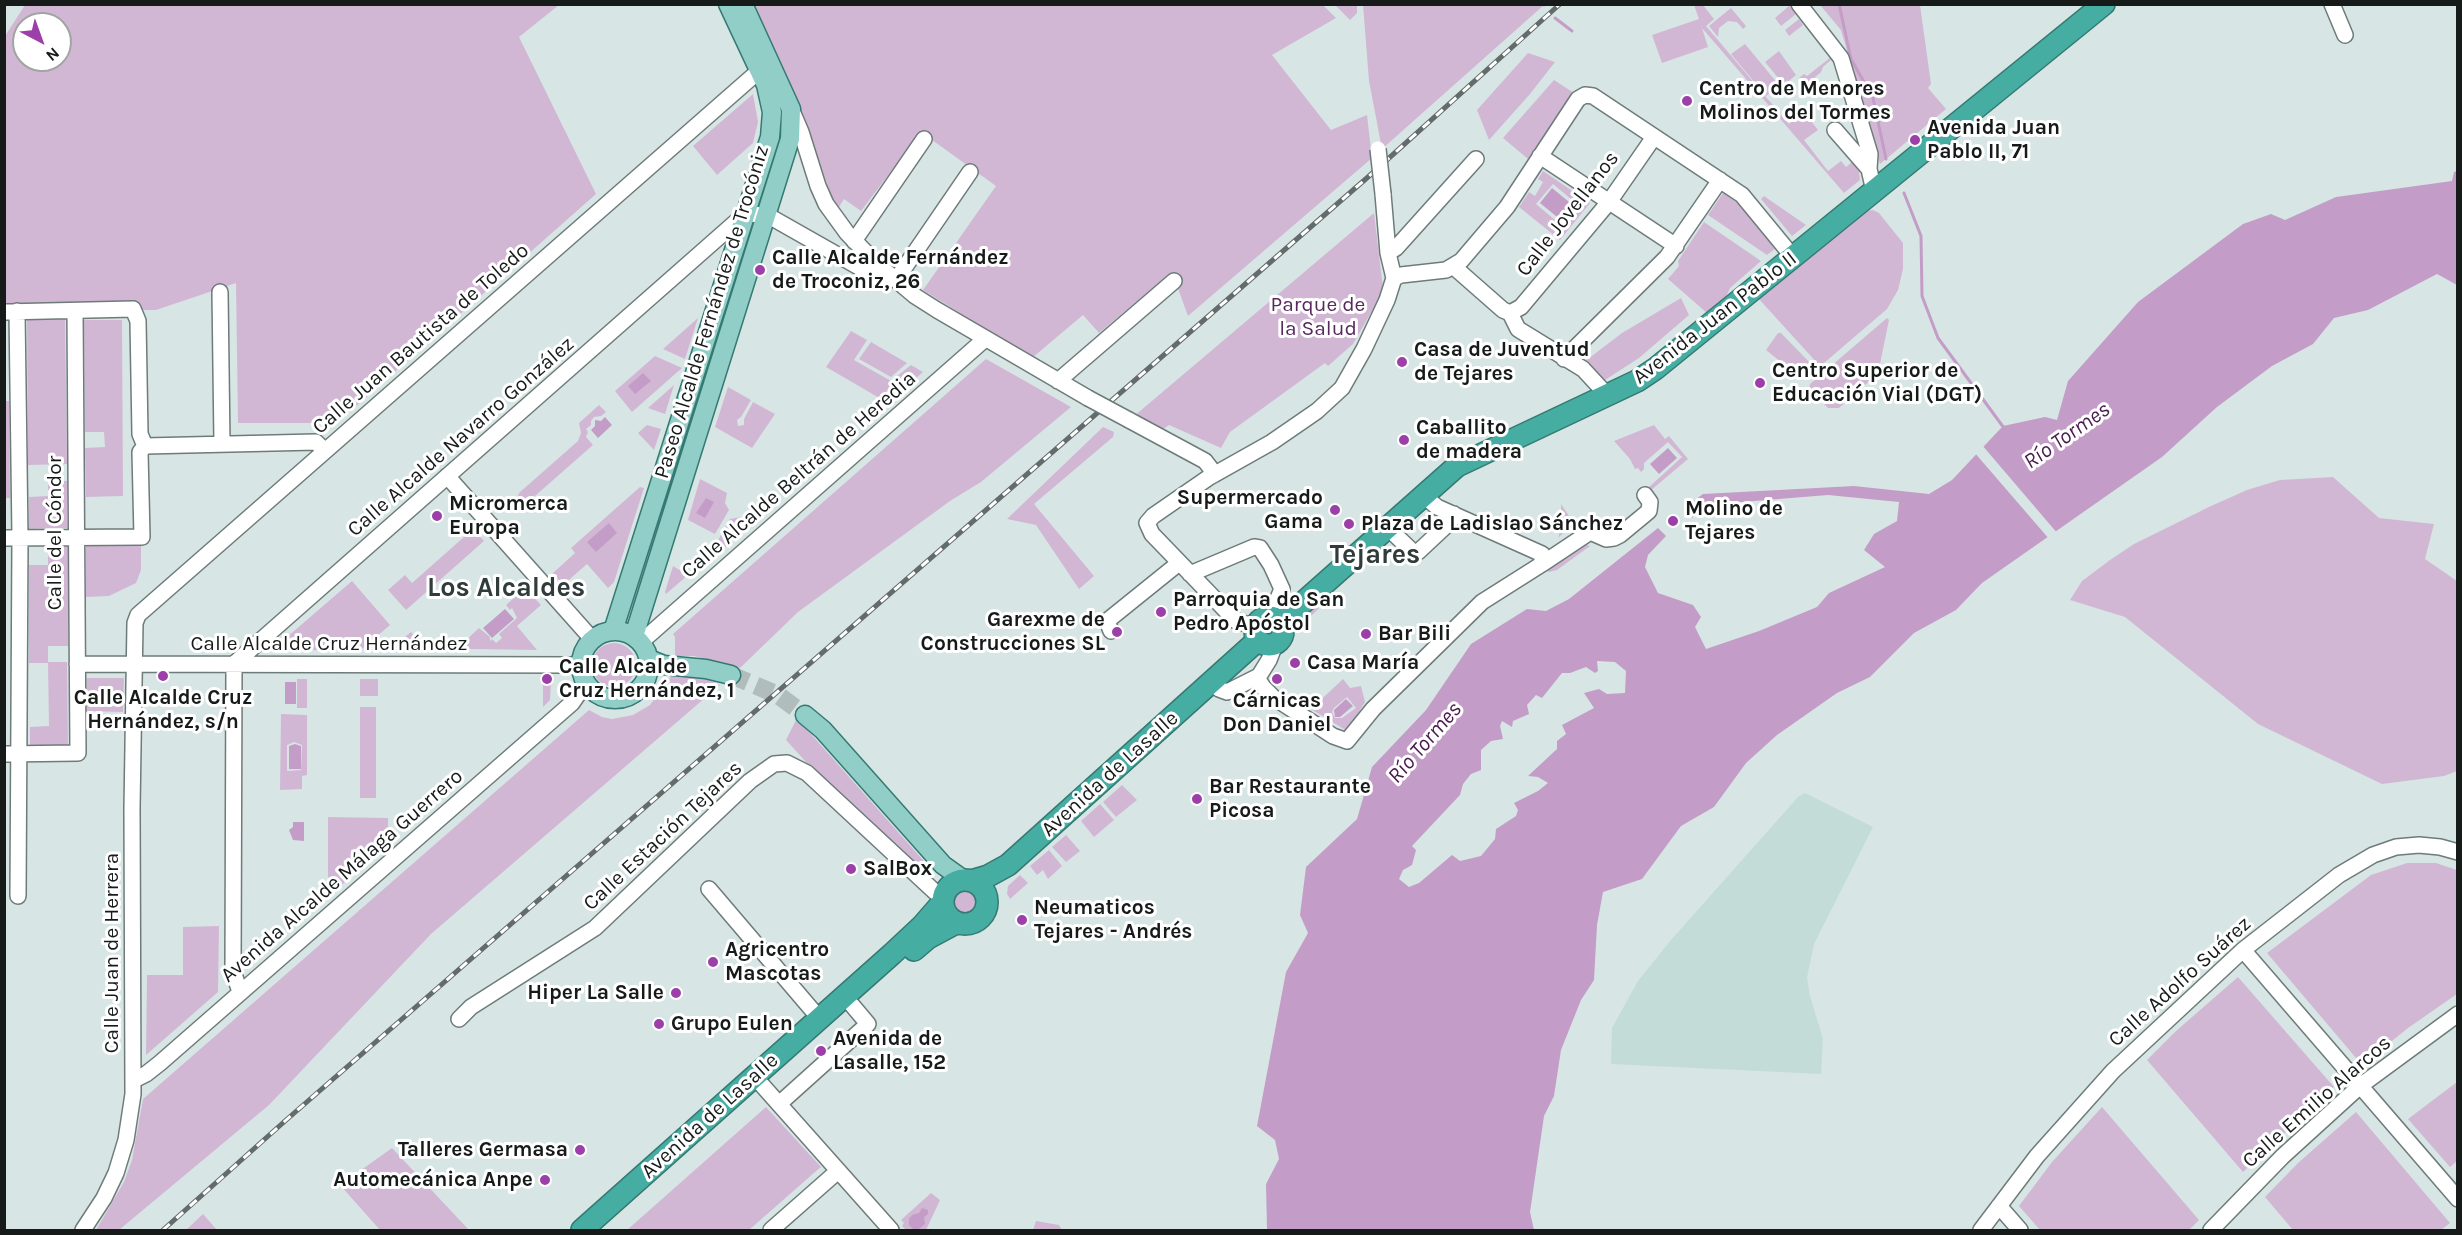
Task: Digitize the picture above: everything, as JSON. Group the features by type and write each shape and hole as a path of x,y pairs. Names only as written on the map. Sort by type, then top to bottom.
{"highway":[{"name":"Avenida Juan Pablo II","path":"1212,683 1269,626 1457,466 1608,396 1655,369 2104,4"},
{"name":"Avenida de Lasalle","path":"582,1230 922,926 954,889 988,876 1008,865 1212,683"},
{"name":"Avenida de Lasalle","path":"987,904 1008,865"},
{"path":"981,887 987,904 983,915 974,922 956,923 946,915 954,889 981,887"},
{"name":"Avenida de Lasalle","path":"598,1230 928,938 956,923"}],"main road":[{"name":"Paseo Alcalde Fernández de Trocóniz","path":"647,655 767,215 798,142 790,109 728,4"},
{"name":"Paseo Alcalde Fernández de Trocóniz","path":"613,631 770,136 772,122 765,66 743,4"},
{"path":"647,655 646,680 632,694 613,699 590,688 581,665 586,647 592,639 613,631 624,632 647,655 731,675"},
{"path":"805,715 823,730 943,865 954,889"}],"street":[{"path":"1799,4 1841,58 1870,154 1869,169 1874,191"},
{"path":"2332,4 2345,36"},
{"name":"Calle Juan Bautista de Toledo","path":"134,664 135,623 138,615 765,66"},
{"path":"1394,278 1401,275 1440,272 1454,267 1507,207 1578,99 1585,95 1593,96 1720,180 1751,204 1793,257"},
{"path":"1835,130 1869,169"},
{"path":"770,136 798,142 826,204 854,242 896,280 937,310 985,339 1205,461 1215,474"},
{"name":"Calle Jovellanos","path":"1510,313 1521,307 1609,202 1654,137"},
{"path":"854,242 924,139"},
{"path":"1269,626 1236,621 1147,527 1153,516 1215,474 1272,442 1330,399 1341,388 1359,359 1387,300 1394,278 1388,253 1378,149"},
{"path":"1540,156 1676,246"},
{"path":"1388,253 1396,248 1476,159"},
{"path":"896,280 970,172"},
{"path":"1564,359 1676,246 1720,180"},
{"path":"745,214 767,215 871,274 896,280"},
{"name":"Calle Alcalde Navarro González","path":"234,664 745,214"},
{"path":"715,242 725,246 733,254"},
{"path":"1454,267 1503,310 1510,313 1518,329 1583,369 1608,396"},
{"path":"1058,381 1174,281"},
{"path":"220,292 222,444"},
{"path":"18,896 12,859 11,311 133,309 138,321 140,434 145,446"},
{"name":"Calle del Cóndor","path":"12,754 78,753 75,311"},
{"name":"Calle Alcalde Beltrán de Heredia","path":"647,655 985,339"},
{"path":"12,538 142,537 140,452 145,446 316,442 325,452"},
{"path":"447,476 592,639"},
{"path":"1423,495 1437,507 1542,554 1543,561"},
{"path":"1111,631 1107,621 1184,568 1254,547 1260,548 1281,585 1281,594 1269,626 1259,681 1273,697 1333,736 1347,741 1373,709 1482,602 1590,532 1605,539 1620,535 1649,511 1650,502 1645,495"},
{"path":"1387,527 1412,551 1418,552 1449,523 1454,514"},
{"name":"Calle Alcalde Cruz Hernández","path":"77,664 581,665"},
{"name":"Calle Juan de Herrera","path":"83,1230 104,1198 116,1173 131,1116 134,1080 132,808 134,664"},
{"path":"234,664 233,971 240,992"},
{"path":"1212,683 1227,692 1259,676"},
{"name":"Avenida Alcalde Málaga Guerrero","path":"134,1080 160,1063 590,688"},
{"name":"Calle Estación Tejares","path":"459,1019 480,1001 595,928 750,781 774,764 787,764 807,773 934,892 954,889"},
{"name":"Calle Adolfo Suárez","path":"1981,1230 2037,1156 2113,1071 2243,951 2339,875 2373,855 2396,847 2419,845 2440,847 2457,852"},
{"path":"709,889 819,1018"},
{"path":"2243,951 2457,1198"},
{"name":"Avenida de Lasalle","path":"779,1104 868,1024 852,1005"},
{"name":"Calle Emilio Alarcos","path":"2211,1230 2283,1156 2360,1086 2457,1014"},
{"path":"762,1085 891,1230"},
{"path":"771,1230 838,1171"},
{"path":"1999,1206 2020,1230"}],"shaded area":[{"path":"1805,793 1873,827 1814,944 1807,978 1823,1039 1821,1074 1611,1064 1612,1028 1638,981 1671,940 1798,797"}],"green space":[{"path":"25,5 559,5 519,37 596,194 337,423 238,423 236,283 156,310 140,310 139,303 5,304 5,36 12,25 12,72 72,72 72,12 20,12"},
{"path":"749,5 1323,5 1336,18 1272,55 1331,130 1367,115 1372,158 1188,316 1172,272 1099,333 1083,315 1032,358 923,290 996,186 921,132 861,211 844,199 837,210 804,125"},
{"path":"1335,5 1357,5 1357,13 1350,20"},
{"path":"1363,5 1544,5 1382,149 1369,81"},
{"path":"1694,5 1703,5 1714,19 1706,26 1789,124 1804,112 1818,130 1804,140 1828,171 1841,161 1846,167 1852,162 1859,171 1860,180 1844,193 1702,28 1708,47 1662,63 1652,35 1699,19"},
{"path":"1820,5 1920,5 1931,84 1928,88 1946,109 1880,164 1841,30"},
{"path":"1789,6 1796,14 1781,26 1775,18"},
{"path":"1731,8 1746,26 1743,29 1737,22 1728,21 1719,28 1718,37 1709,26"},
{"path":"1799,19 1803,25 1789,36 1785,30"},
{"path":"1745,44 1779,85 1766,96 1731,54"},
{"path":"1779,51 1796,75 1784,85 1765,62"},
{"path":"1528,53 1555,62 1489,140 1477,110"},
{"path":"1831,57 1832,59 1821,72 1805,86 1799,78 1804,74 1807,76"},
{"path":"1554,80 1574,93 1528,159 1503,138"},
{"path":"753,94 758,122 753,143 717,175 693,146"},
{"path":"1543,171 1590,203 1560,240 1519,207 1529,192 1535,196 1543,182 1538,179","holes":["1553,184 1578,205 1561,225 1536,204"]},
{"path":"1723,193 1743,207 1776,248 1767,255 1708,215"},
{"path":"1764,196 1806,225 1792,236 1761,199"},
{"path":"1873,210 1879,213 1903,243 1903,269 1898,290 1887,309 1824,363 1818,364 1758,298 1865,211"},
{"name":"Parque de la Salud","path":"1374,213 1383,288 1381,295 1353,344 1328,366 1325,363 1230,432 1221,448 1169,425 1159,432 1133,417"},
{"path":"1704,222 1761,261 1730,288 1726,297 1707,313 1668,279 1679,266 1678,261"},
{"path":"749,260 697,425 683,421 733,264"},
{"path":"1681,298 1689,315 1639,358 1605,380 1584,362 1622,333"},
{"path":"698,318 685,359 663,349"},
{"path":"1887,318 1889,320 1880,364 1874,377 1839,408 1828,408 1809,389 1810,384"},
{"path":"65,319 67,464 28,465 27,320"},
{"path":"84,320 122,320 123,496 86,497 85,448 105,447 104,432 85,432"},
{"path":"851,331 867,340 854,360 891,381 911,365 923,372 888,403 826,367"},
{"path":"1778,333 1781,333 1815,368 1805,379 1766,350"},
{"path":"871,342 907,363 891,377 859,359"},
{"path":"655,356 682,368 632,412 615,391"},
{"path":"986,359 1071,407 981,482 950,501 798,612 740,668 694,656 675,656 673,634"},
{"path":"674,385 665,414 648,408"},
{"path":"728,387 751,400 737,420 738,426 744,425 744,419 753,402 775,414 752,448 715,427"},
{"path":"4,401 9,401 10,498 5,498"},
{"path":"599,405 606,412 594,417 591,425 586,429 588,432 586,437 593,445 519,510 516,499 520,492 578,441 581,433 579,423"},
{"path":"647,425 661,429 654,450 638,433"},
{"path":"1654,425 1665,439 1669,436 1688,459 1650,491 1648,488 1682,457 1668,442 1644,463 1644,469 1641,472 1638,468 1635,469 1630,459 1614,441"},
{"path":"1103,427 1114,432 1113,437 1034,504 1094,576 1079,589 1036,525 1007,519"},
{"path":"679,434 693,438 638,610 625,606"},
{"path":"2333,477 2379,518 2434,524 2425,559 2457,581 2457,771 2444,776 2382,784 2258,724 2125,617 2070,600 2082,581 2134,544 2211,506 2247,490 2280,480"},
{"path":"700,479 727,493 725,503 729,510 715,534 688,520"},
{"path":"48,481 67,481 67,528 29,529 29,497 48,496"},
{"path":"640,487 644,488 614,582 608,588 587,564 563,585 553,573 575,553 571,548"},
{"path":"1561,504 1569,516 1569,523 1558,538 1561,529"},
{"path":"741,517 753,524 704,565 730,519"},
{"path":"473,529 484,541 406,610 388,590 405,575 412,583"},
{"path":"1585,544 1590,546 1557,570 1549,572 1546,569"},
{"path":"68,545 68,646 48,646 48,662 67,662 68,746 30,746 30,727 49,726 48,663 29,663 29,565 48,565 48,546"},
{"path":"86,545 141,545 141,570 136,583 109,596 86,597"},
{"path":"673,566 688,575 666,594 665,592"},
{"path":"352,581 390,625 361,650 272,650"},
{"path":"525,588 541,605 517,626 537,650 469,649 464,642 479,628 490,637 490,641 492,639 496,643 502,638 499,634 517,618 512,608 510,610 506,605"},
{"path":"1318,603 1319,608 1310,617 1299,620 1283,651 1277,659 1278,651 1287,643 1293,623"},
{"path":"411,632 424,647 406,647 406,636"},
{"path":"614,643 630,649 636,665 630,681 614,687 598,681 592,665 598,649"},
{"path":"672,675 708,679 720,685 431,934 269,1105 119,1230 96,1230 124,1182 132,1160 143,1099 589,710 612,719 633,715 650,705"},
{"path":"87,678 124,678 123,712 86,711"},
{"path":"297,679 307,679 307,708 297,708"},
{"path":"360,679 378,679 378,696 360,696"},
{"path":"1343,679 1350,688 1361,686 1365,702 1347,731 1311,709","holes":["1347,697 1356,708 1342,718 1335,718 1332,712"]},
{"path":"543,680 551,680 550,700 543,707"},
{"path":"360,707 376,707 376,798 360,798"},
{"path":"281,714 307,715 307,775 302,776 302,789 280,790","holes":["294,742 302,745 301,770 287,771 287,745"]},
{"path":"796,720 930,868 924,872 806,762 786,740"},
{"path":"1122,785 1137,800 1116,817 1103,802"},
{"path":"1100,804 1114,820 1094,837 1081,821"},
{"path":"328,817 388,818 388,844 328,897"},
{"path":"1066,835 1080,851 1066,862 1052,847"},
{"path":"1049,850 1062,866 1048,879 1043,870 1037,875 1030,866"},
{"path":"2407,863 2436,863 2457,870 2457,994 2408,1028 2362,1065 2267,953 2371,875"},
{"path":"1020,875 1028,883 1010,899 1007,894 1008,886"},
{"path":"965,888 975,892 979,902 975,912 965,916 955,912 951,902 955,892"},
{"path":"219,926 218,992 146,1055 147,975 183,975 183,927"},
{"path":"2238,977 2334,1087 2243,1172 2147,1060 2176,1031"},
{"path":"2457,1082 2457,1161 2450,1167 2408,1119"},
{"path":"766,1107 821,1167 749,1230 627,1230"},
{"path":"2102,1107 2199,1220 2189,1230 2040,1230 2019,1206 2052,1162"},
{"path":"2356,1112 2450,1223 2441,1230 2293,1230 2265,1197 2298,1163"},
{"path":"392,1148 469,1230 380,1230 340,1185"},
{"path":"931,1193 940,1200 926,1230 906,1230 901,1220"},
{"path":"203,1214 217,1230 186,1230"},
{"path":"1036,1221 1059,1225 1062,1230 1033,1230"}],"water":[{"name":"Río Tormes","path":"2457,171 2457,285 2437,274 2368,310 2334,318 2313,344 2272,366 2217,407 2162,457 1982,583 1956,610 1914,633 1870,677 1837,693 1777,735 1746,763 1714,807 1681,826 1642,879 1603,892 1597,925 1594,980 1581,1000 1561,1050 1554,1096 1544,1116 1530,1212 1534,1230 1267,1230 1266,1184 1279,1159 1275,1140 1257,1126 1286,972 1308,933 1300,915 1306,867 1357,819 1372,767 1426,710 1471,644 1527,609 1546,611 1569,599 1658,528 1666,536 1648,555 1645,567 1658,593 1693,605 1701,617 1695,627 1706,649 1759,631 1817,607 1829,593 1885,567 1864,550 1874,534 1897,521 1899,502 1828,495 1705,505 1692,518 1684,508 1703,494 1854,486 1929,494 1952,480 2003,426 2045,417 2057,420 2068,381 2138,302 2243,224 2271,214 2285,220 2336,197 2452,181 2454,172","holes":["1597,661 1615,662 1626,671 1625,693 1607,694 1599,689 1584,693 1594,708 1562,725 1566,734 1557,741 1557,749 1528,776 1538,777 1548,783 1538,791 1514,803 1518,810 1516,816 1496,829 1495,839 1481,856 1460,861 1452,855 1419,883 1409,887 1399,879 1403,870 1412,865 1416,850 1412,846 1460,795 1463,784 1471,774 1481,770 1481,750 1491,741 1503,739 1500,726 1502,721 1512,727 1513,721 1529,714 1527,705 1536,695 1542,698 1562,673 1570,673 1586,667 1595,673 1598,671"]},
{"path":"1552,188 1574,206 1562,221 1540,203"},
{"path":"643,373 651,381 635,394 628,386"},
{"path":"605,417 612,425 598,438 591,430 595,426 595,420 601,421"},
{"path":"1668,448 1677,458 1659,474 1650,464"},
{"path":"706,498 714,502 705,518 696,513"},
{"path":"609,523 617,533 596,552 587,542"},
{"path":"505,609 514,619 492,638 483,628"},
{"path":"285,682 296,682 296,704 285,704"},
{"path":"1346,699 1353,706 1340,717 1335,717 1334,710"},
{"path":"295,744 301,746 301,769 289,769 289,746"},
{"path":"293,822 304,822 304,841 293,840 289,830 293,827"},
{"path":"922,1208 928,1210 928,1214 924,1217 925,1224 919,1229 913,1229 909,1225 909,1219 912,1215 919,1213"}],"pier":[{"path":"1982,445 2058,534 2050,540 1974,452"}],"waterway":[{"path":"1839,4 1851,59 1873,98 1886,159"},
{"path":"1555,18 1572,31"},
{"path":"1904,193 1921,236 1922,296 1938,338 2004,428"}],"tunnel":[{"path":"731,675 778,695 805,715"}],"railway":[{"path":"163,1230 1368,177 1560,4"}],"place":[{"name":"Centro de Menores Molinos del Tormes","path":"1687,101"},
{"name":"Avenida Juan Pablo II, 71","path":"1915,140"},
{"name":"Calle Alcalde Fernández de Troconiz, 26","path":"760,270"},
{"name":"Casa de Juventud de Tejares","path":"1402,362"},
{"name":"Centro Superior de Educación Vial (DGT)","path":"1760,383"},
{"name":"Caballito de madera","path":"1404,440"},
{"name":"Supermercado Gama","path":"1335,510"},
{"name":"Micromerca Europa","path":"437,516"},
{"name":"Molino de Tejares","path":"1673,521"},
{"name":"Plaza de Ladislao Sánchez","path":"1349,524"},
{"name":"Parroquia de San Pedro Apóstol","path":"1161,612"},
{"name":"Garexme de Construcciones SL","path":"1117,632"},
{"name":"Bar Bili","path":"1366,634"},
{"name":"Casa María","path":"1295,663"},
{"name":"Calle Alcalde Cruz Hernández, s/n","path":"163,676"},
{"name":"Calle Alcalde Cruz Hernández, 1","path":"547,679"},
{"name":"Cárnicas Don Daniel","path":"1277,679"},
{"name":"Bar Restaurante Picosa","path":"1197,799"},
{"name":"SalBox","path":"851,869"},
{"name":"Neumaticos Tejares - Andrés","path":"1022,920"},
{"name":"Agricentro Mascotas","path":"713,962"},
{"name":"Hiper La Salle","path":"676,993"},
{"name":"Grupo Eulen","path":"659,1024"},
{"name":"Avenida de Lasalle, 152","path":"821,1051"},
{"name":"Talleres Germasa","path":"580,1150"},
{"name":"Automecánica Anpe","path":"545,1180"}],"district":[{"name":"Tejares","path":"1375,555"},
{"name":"Los Alcaldes","path":"506,588"}]}
